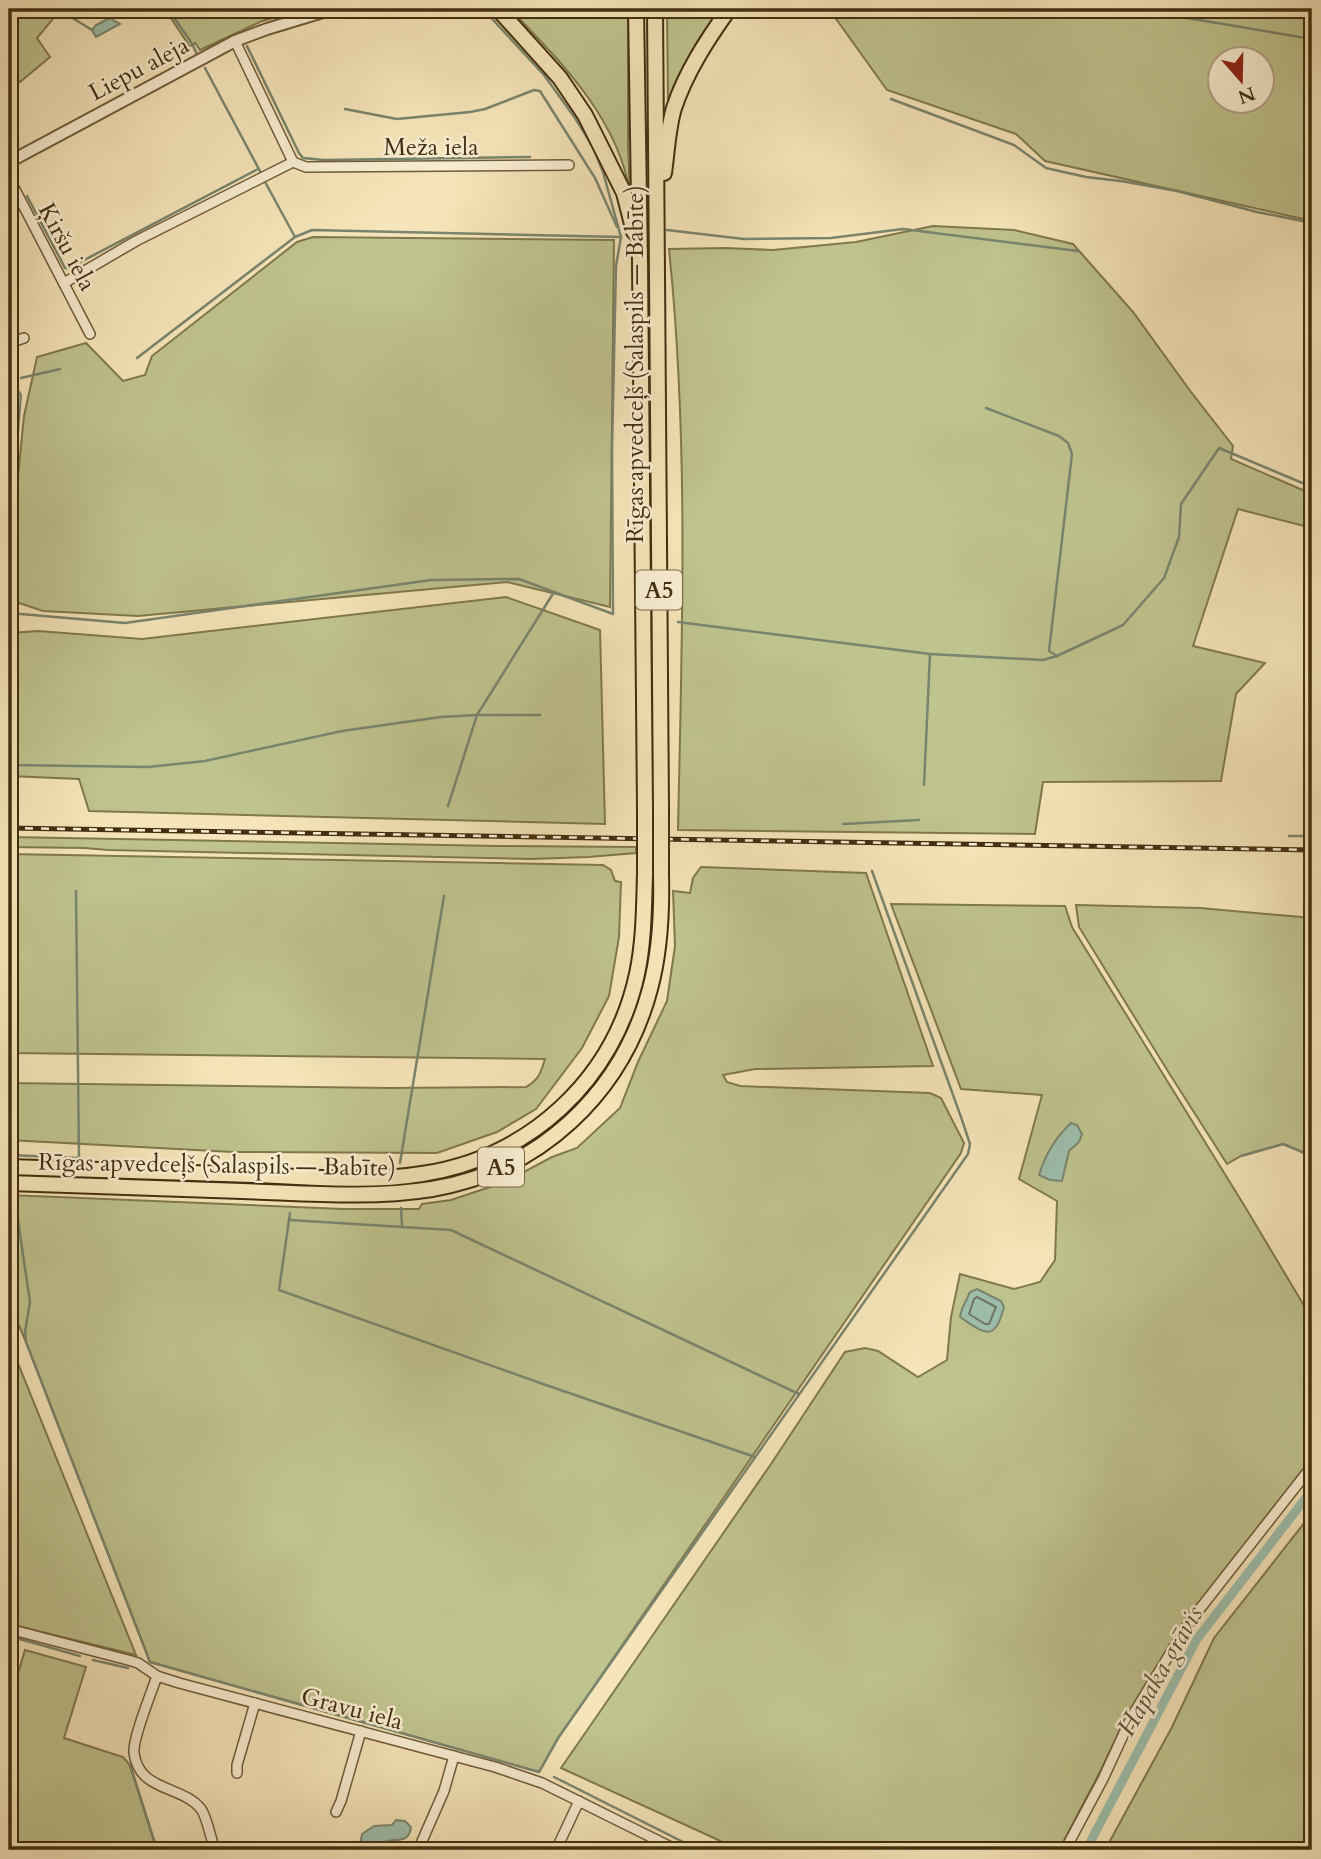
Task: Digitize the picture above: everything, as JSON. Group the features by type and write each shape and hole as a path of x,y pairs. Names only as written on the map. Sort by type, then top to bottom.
{"highway":[{"path":"498,9 560,78 585,115 624,193 640,262"},
{"name":"Rīgas apvedceļš (Salaspils — Babīte)","path":"9,1167 334,1178 421,1175 453,1168 498,1152 536,1129 562,1108 586,1081 615,1036 629,1004 639,967 645,874 636,9"},
{"name":"Rīgas apvedceļš (Salaspils — Babīte)","path":"9,1183 369,1194 448,1185 479,1177 508,1165 545,1143 579,1114 605,1083 627,1047 640,1019 653,975 660,926 655,9"},
{"path":"657,215 673,111 698,54 729,9"}],"street":[{"name":"Liepu aleja","path":"9,162 235,41 333,9"},
{"path":"64,283 136,241 293,162 235,41"},
{"name":"Meža iela","path":"293,162 306,167 569,165"},
{"name":"Ķiršu iela","path":"9,178 90,334"},
{"path":"9,343 24,338"},
{"path":"1065,1850 1103,1779 1132,1716 1188,1624 1312,1466"},
{"name":"Gravu iela","path":"9,1629 138,1663 157,1676 495,1767 542,1783 677,1850"},
{"path":"157,1676 133,1752 141,1772 159,1786 187,1799 202,1810 215,1850"},
{"path":"237,1773 255,1703"},
{"path":"336,1812 361,1731"},
{"path":"419,1849 444,1791 454,1756"},
{"path":"556,1850 579,1801"},
{"path":"652,1850 657,1840"}],"green space":[{"path":"9,9 61,9 37,38 50,57 20,82 9,72"},
{"path":"165,9 307,9 262,21 200,50 195,43 190,47"},
{"path":"510,9 628,9 630,194 614,141 600,116 567,71"},
{"path":"667,9 720,9 691,53 668,100"},
{"path":"829,9 1312,9 1312,221 1045,161 1016,134 887,90"},
{"path":"933,226 1014,230 1073,244 1133,312 1233,446 1231,459 1312,494 1312,528 1238,509 1193,646 1265,663 1236,694 1221,781 1043,782 1035,834 678,830 682,467 669,249 773,250 856,242"},
{"path":"313,237 614,240 610,607 507,582 138,616 43,611 16,602 12,536 24,416 37,357 86,343 123,381 145,375 152,356 297,242"},
{"path":"506,597 600,630 605,824 89,811 79,779 9,776 9,633 38,631 142,639"},
{"path":"9,837 636,847 636,853 532,859 108,850 9,847"},
{"path":"9,854 603,865 611,870 615,881 621,882 619,937 609,996 582,1048 536,1109 497,1132 437,1153 233,1152 9,1140 9,1083 526,1087 539,1075 545,1059 9,1053"},
{"path":"701,867 866,873 933,1066 755,1069 723,1075 727,1082 740,1086 930,1093 941,1098 964,1143 961,1153 559,1737 539,1772 150,1662 26,1342 15,1316 9,1311 9,1195 343,1209 419,1209 422,1204 451,1200 505,1182 552,1157 577,1148 620,1108 667,1001 675,946 673,891 690,893 693,878"},
{"path":"891,904 1065,906 1072,927 1312,1319 1312,1458 1185,1620 1127,1715 1059,1850 738,1850 561,1768 845,1352 865,1348 878,1351 918,1377 947,1360 951,1317 960,1274 1014,1289 1040,1282 1055,1260 1057,1201 1019,1179 1042,1095 961,1089"},
{"path":"1076,905 1200,908 1312,918 1312,1156 1283,1144 1241,1156 1227,1164 1079,927"},
{"path":"9,1341 136,1655 9,1624"},
{"path":"1312,1513 1312,1850 1105,1850 1172,1727 1214,1638"},
{"path":"25,1650 86,1667 64,1738 123,1757 130,1765 157,1850 9,1850 9,1703"}],"water":[{"path":"110,18 120,24 96,37 92,30"},
{"path":"16,387 21,395 9,529 9,389"},
{"path":"1071,1123 1077,1125 1082,1134 1079,1142 1069,1151 1062,1181 1039,1175 1052,1147"},
{"path":"977,1289 1001,1301 1004,1307 998,1324 992,1331 978,1329 960,1317 970,1292"},
{"path":"396,1820 405,1821 411,1827 408,1836 384,1842 375,1850 363,1850 360,1844 362,1834 374,1826 392,1825"}],"waterway":[{"path":"58,9 92,30"},
{"path":"168,9 197,54"},
{"path":"9,613 125,623 431,580 519,579 613,614 612,448 616,266 621,237 603,172 593,147 544,75 483,9"},
{"path":"1134,9 1312,39"},
{"path":"247,46 303,158 530,157"},
{"path":"205,68 261,173"},
{"path":"345,109 397,119 470,112 534,90 540,91 595,178 617,227"},
{"path":"891,99 1014,145 1046,168 1177,191 1312,223"},
{"path":"27,196 65,268 69,268 258,169"},
{"path":"264,180 295,237"},
{"path":"667,230 744,239 831,238 903,229 1078,251"},
{"path":"137,358 295,237 312,230 621,237"},
{"path":"21,378 60,369"},
{"path":"986,408 1059,436 1068,443 1072,454 1049,651 1057,656"},
{"path":"678,622 930,654 1043,660 1123,625 1164,578 1179,537 1181,504 1219,448 1312,487"},
{"path":"448,806 477,715 554,592"},
{"path":"924,785 930,654"},
{"path":"9,765 148,767 205,761 342,731 441,717 540,715"},
{"path":"843,824 919,820"},
{"path":"1289,836 1312,836"},
{"path":"15,1200 30,1302 26,1342 150,1662 539,1772 558,1738 968,1154 970,1144 961,1117 872,871"},
{"path":"9,1155 79,1158 76,891"},
{"path":"400,1163 444,896"},
{"path":"1241,1156 1283,1144 1312,1156"},
{"path":"401,1208 402,1226"},
{"path":"290,1213 279,1290 755,1457"},
{"path":"290,1220 451,1230 799,1394"},
{"path":"9,1226 19,1225"},
{"name":"Hapaka grāvis","path":"1086,1850 1197,1639 1312,1490"},
{"path":"9,1636 80,1656"},
{"path":"93,1660 128,1668"},
{"path":"130,1765 157,1850"},
{"path":"554,1777 699,1850"}],"railway":[{"path":"9,828 1312,850"}]}
